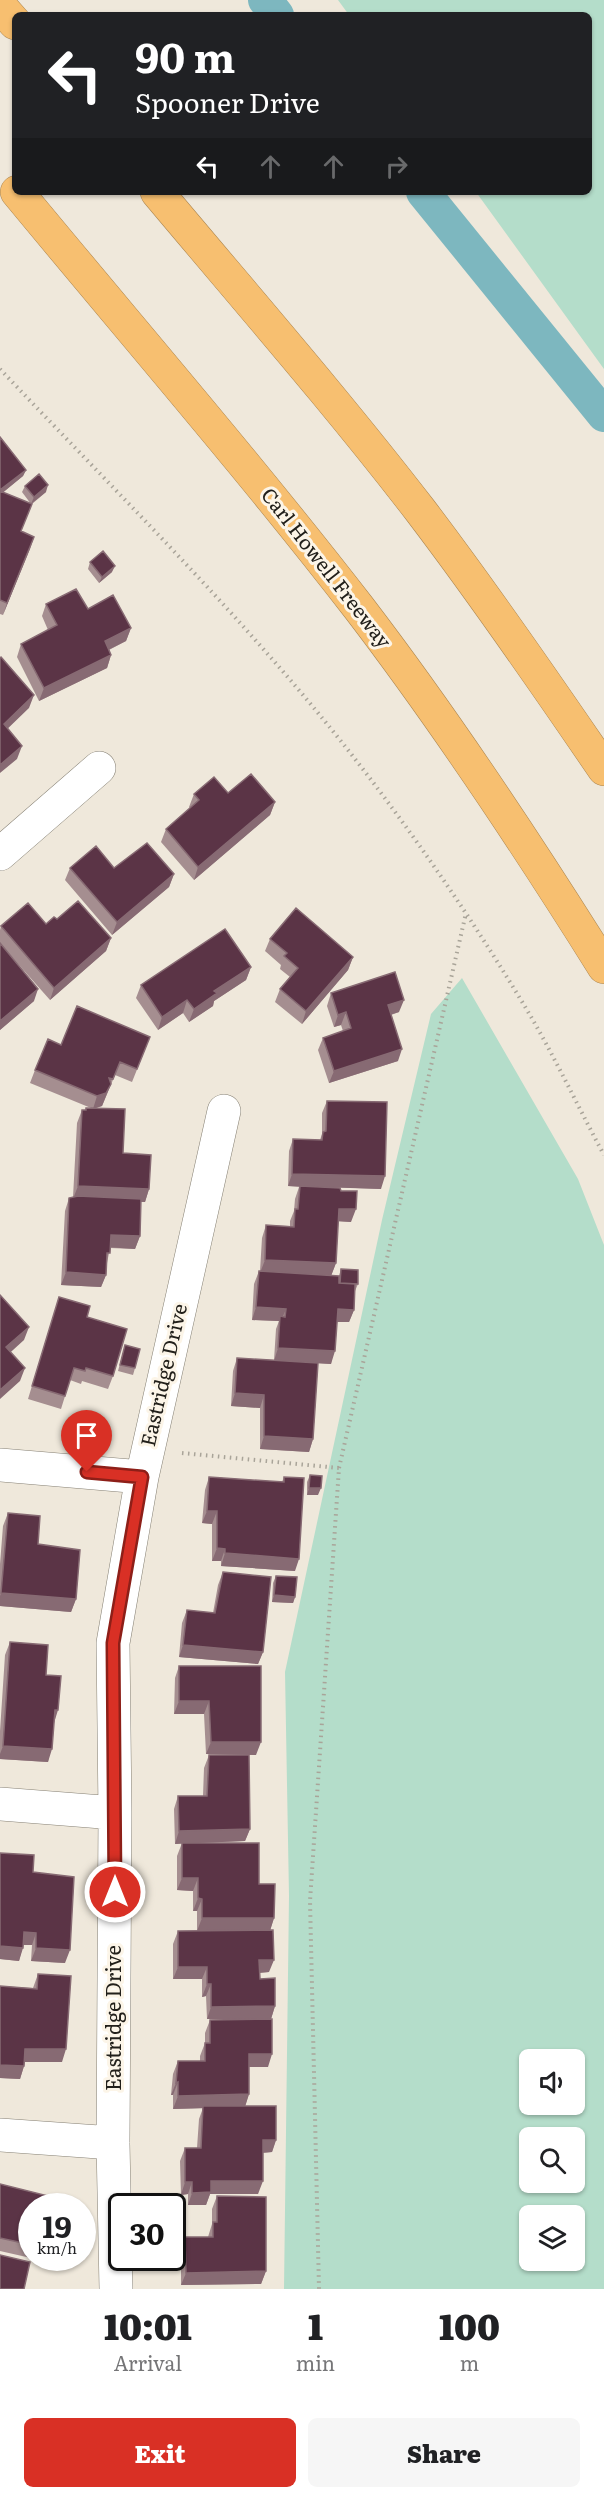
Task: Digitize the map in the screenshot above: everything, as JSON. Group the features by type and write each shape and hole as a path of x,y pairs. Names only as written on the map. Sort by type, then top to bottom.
{"highway":[{"path":"0,6 12,20"},
{"name":"Carl Howell Freeway","path":"0,172 12,186"},
{"name":"Carl Howell Freeway","path":"19,195 232,447 359,609 444,723 504,811 604,967"},
{"path":"160,195 301,362 419,508 531,662 604,769"}],"street":[{"path":"0,854 99,768"},
{"name":"Eastridge Drive","path":"116,2289 113,2143 115,1812 113,1643 142,1477 224,1111"},
{"path":"0,1465 142,1477"},
{"path":"0,1804 115,1812"},
{"path":"0,2135 113,2143"}],"path":[{"path":"0,369 195,571 276,662 381,792 466,912 525,1006 604,1155"},
{"path":"319,2289 310,1901 339,1468 466,912"},
{"path":"182,1453 339,1468"}],"green space":[{"path":"338,0 604,0 604,369 478,195 592,195 592,12 347,12"},
{"path":"462,978 578,1179 604,1245 604,2289 284,2289 289,1896 285,1672 382,1220 431,1014"}],"building":[{"path":"0,437 26,470 0,490"},
{"path":"39,474 48,485 34,497 25,486"},
{"path":"0,491 32,504 21,531 34,537 7,603 0,600"},
{"path":"103,551 115,566 102,577 90,562"},
{"path":"76,589 88,609 113,595 131,628 105,641 111,655 44,688 21,644 57,625 46,604"},
{"path":"0,658 34,695 4,724 22,746 0,765"},
{"path":"251,774 275,802 198,867 166,829 199,800 194,794 214,777 228,793"},
{"path":"147,843 174,874 117,922 70,868 96,846 114,868"},
{"path":"78,901 111,938 54,988 1,926 28,903 46,924 54,917 57,919"},
{"path":"296,908 353,957 306,1011 280,989 298,968 284,956 287,953 270,939"},
{"path":"225,929 251,967 214,991 217,993 194,1009 187,1000 162,1017 141,985"},
{"path":"0,943 38,989 0,1021"},
{"path":"395,972 404,1000 388,1005 402,1049 334,1071 323,1038 351,1028 346,1012 338,1015 331,993"},
{"path":"77,1006 150,1037 137,1069 120,1062 113,1079 109,1078 111,1084 106,1093 97,1096 35,1070 48,1039 61,1045"},
{"path":"327,1101 387,1102 385,1176 292,1174 293,1139 322,1140 323,1132 326,1131"},
{"path":"86,1108 125,1109 123,1153 151,1155 149,1189 78,1186 82,1110"},
{"path":"300,1186 357,1191 356,1209 339,1209 336,1263 265,1260 266,1225 294,1227"},
{"path":"78,1196 141,1199 140,1236 111,1235 106,1275 66,1272 69,1198"},
{"path":"341,1269 358,1270 358,1284 340,1283"},
{"path":"259,1271 339,1276 339,1283 355,1284 354,1310 338,1309 335,1351 278,1348 280,1316 285,1317 286,1309 256,1307"},
{"path":"0,1295 29,1327 6,1347 25,1368 0,1390"},
{"path":"59,1297 90,1306 87,1317 127,1329 113,1376 86,1368 85,1371 74,1368 65,1396 32,1386"},
{"path":"125,1345 140,1349 135,1368 120,1365"},
{"path":"237,1358 318,1363 313,1439 264,1436 264,1395 235,1393"},
{"path":"310,1475 322,1476 321,1488 309,1488"},
{"path":"209,1477 284,1482 284,1477 304,1478 299,1559 225,1553 225,1549 217,1548 217,1511 207,1511"},
{"path":"8,1513 40,1516 38,1544 80,1550 76,1599 1,1593"},
{"path":"223,1572 271,1577 263,1652 183,1645 187,1610 215,1613"},
{"path":"276,1576 297,1577 295,1597 274,1595"},
{"path":"10,1642 48,1645 46,1675 61,1676 52,1749 3,1746"},
{"path":"179,1666 261,1666 261,1742 211,1742 209,1701 179,1701"},
{"path":"209,1755 249,1755 250,1829 179,1831 178,1796 207,1796"},
{"path":"182,1843 259,1843 259,1884 275,1884 274,1918 202,1918 202,1899 198,1898 198,1878 182,1878"},
{"path":"0,1853 34,1855 33,1872 74,1877 70,1950 36,1948 36,1933 24,1932 23,1948 0,1946"},
{"path":"273,1930 274,1960 259,1960 260,1979 275,1978 275,2006 211,2007 211,1984 207,1984 207,1967 178,1967 178,1931"},
{"path":"38,1974 71,1976 66,2049 25,2049 24,2066 0,2065 0,1986 37,1989"},
{"path":"272,2019 272,2054 249,2054 249,2094 178,2096 178,2082 176,2083 178,2061 205,2061 205,2043 210,2043 210,2020"},
{"path":"203,2106 276,2106 276,2140 263,2140 263,2181 211,2181 211,2192 192,2193 192,2182 185,2182 185,2148 201,2148"},
{"path":"0,2184 36,2193 18,2193 18,2242 0,2238"},
{"path":"217,2196 266,2197 266,2271 186,2273 186,2237 213,2237 213,2222 217,2222"},
{"path":"0,2255 18,2259 18,2271 28,2271 24,2289 0,2289"}],"waterway":[{"path":"265,0 275,12"},
{"path":"425,195 604,415"}],"route":[{"path":"87,1472 142,1477 113,1643 115,1892"}]}
